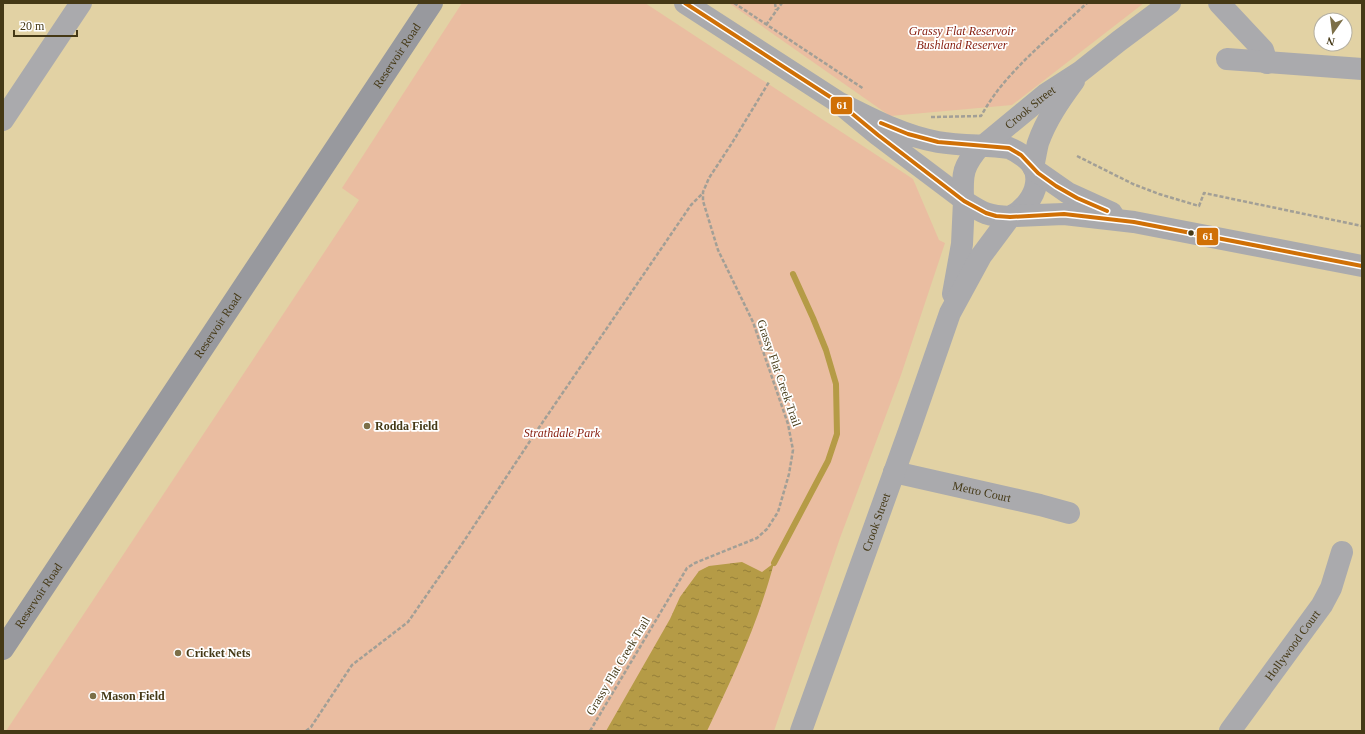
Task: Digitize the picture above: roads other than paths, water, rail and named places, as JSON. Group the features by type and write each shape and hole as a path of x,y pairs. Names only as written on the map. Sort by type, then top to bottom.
{"main road":[{"name":"Reservoir Road","path":"3,649 432,3"}],"street":[{"path":"3,120 81,3"},
{"path":"685,3 838,102 881,123 908,134 938,142 1009,148 1018,152 1034,169 1068,194 1134,222"},
{"name":"Crook Street","path":"982,146 1046,94 1080,72 1119,40 1170,3"},
{"path":"1219,3 1263,50 1267,63"},
{"path":"1227,59 1362,69"},
{"name":"Crook Street","path":"1034,169 1038,143 1046,124 1058,102 1080,72"},
{"path":"838,102 878,135 963,200 991,216 1011,217 1064,214 1134,222 1362,266"},
{"path":"963,200 962,177 965,167 970,158 982,146"},
{"path":"1011,217 1030,200 1036,181 1034,169"},
{"name":"Crook Street","path":"950,313 962,244 963,200"},
{"name":"Crook Street","path":"801,731 950,313 981,256 1011,217"},
{"name":"Metro Court","path":"894,472 1069,513"},
{"name":"Hollywood Court","path":"1230,731 1322,605 1331,588 1342,552"}],"water":[{"path":"742,562 762,572 774,563 753,628 727,690 707,731 606,731 670,619 680,597 699,571 709,566"}],"waterway":[{"path":"774,563 828,461 837,434 836,384 826,350 793,274"}],"place":[{"name":"Rodda Field","path":"367,426"},
{"name":"Cricket Nets","path":"178,653"},
{"name":"Mason Field","path":"93,696"}],"park label":[{"name":"Grassy Flat Reservoir Bushland Reserver","path":"962,38"},
{"name":"Strathdale Park","path":"562,433"}]}
